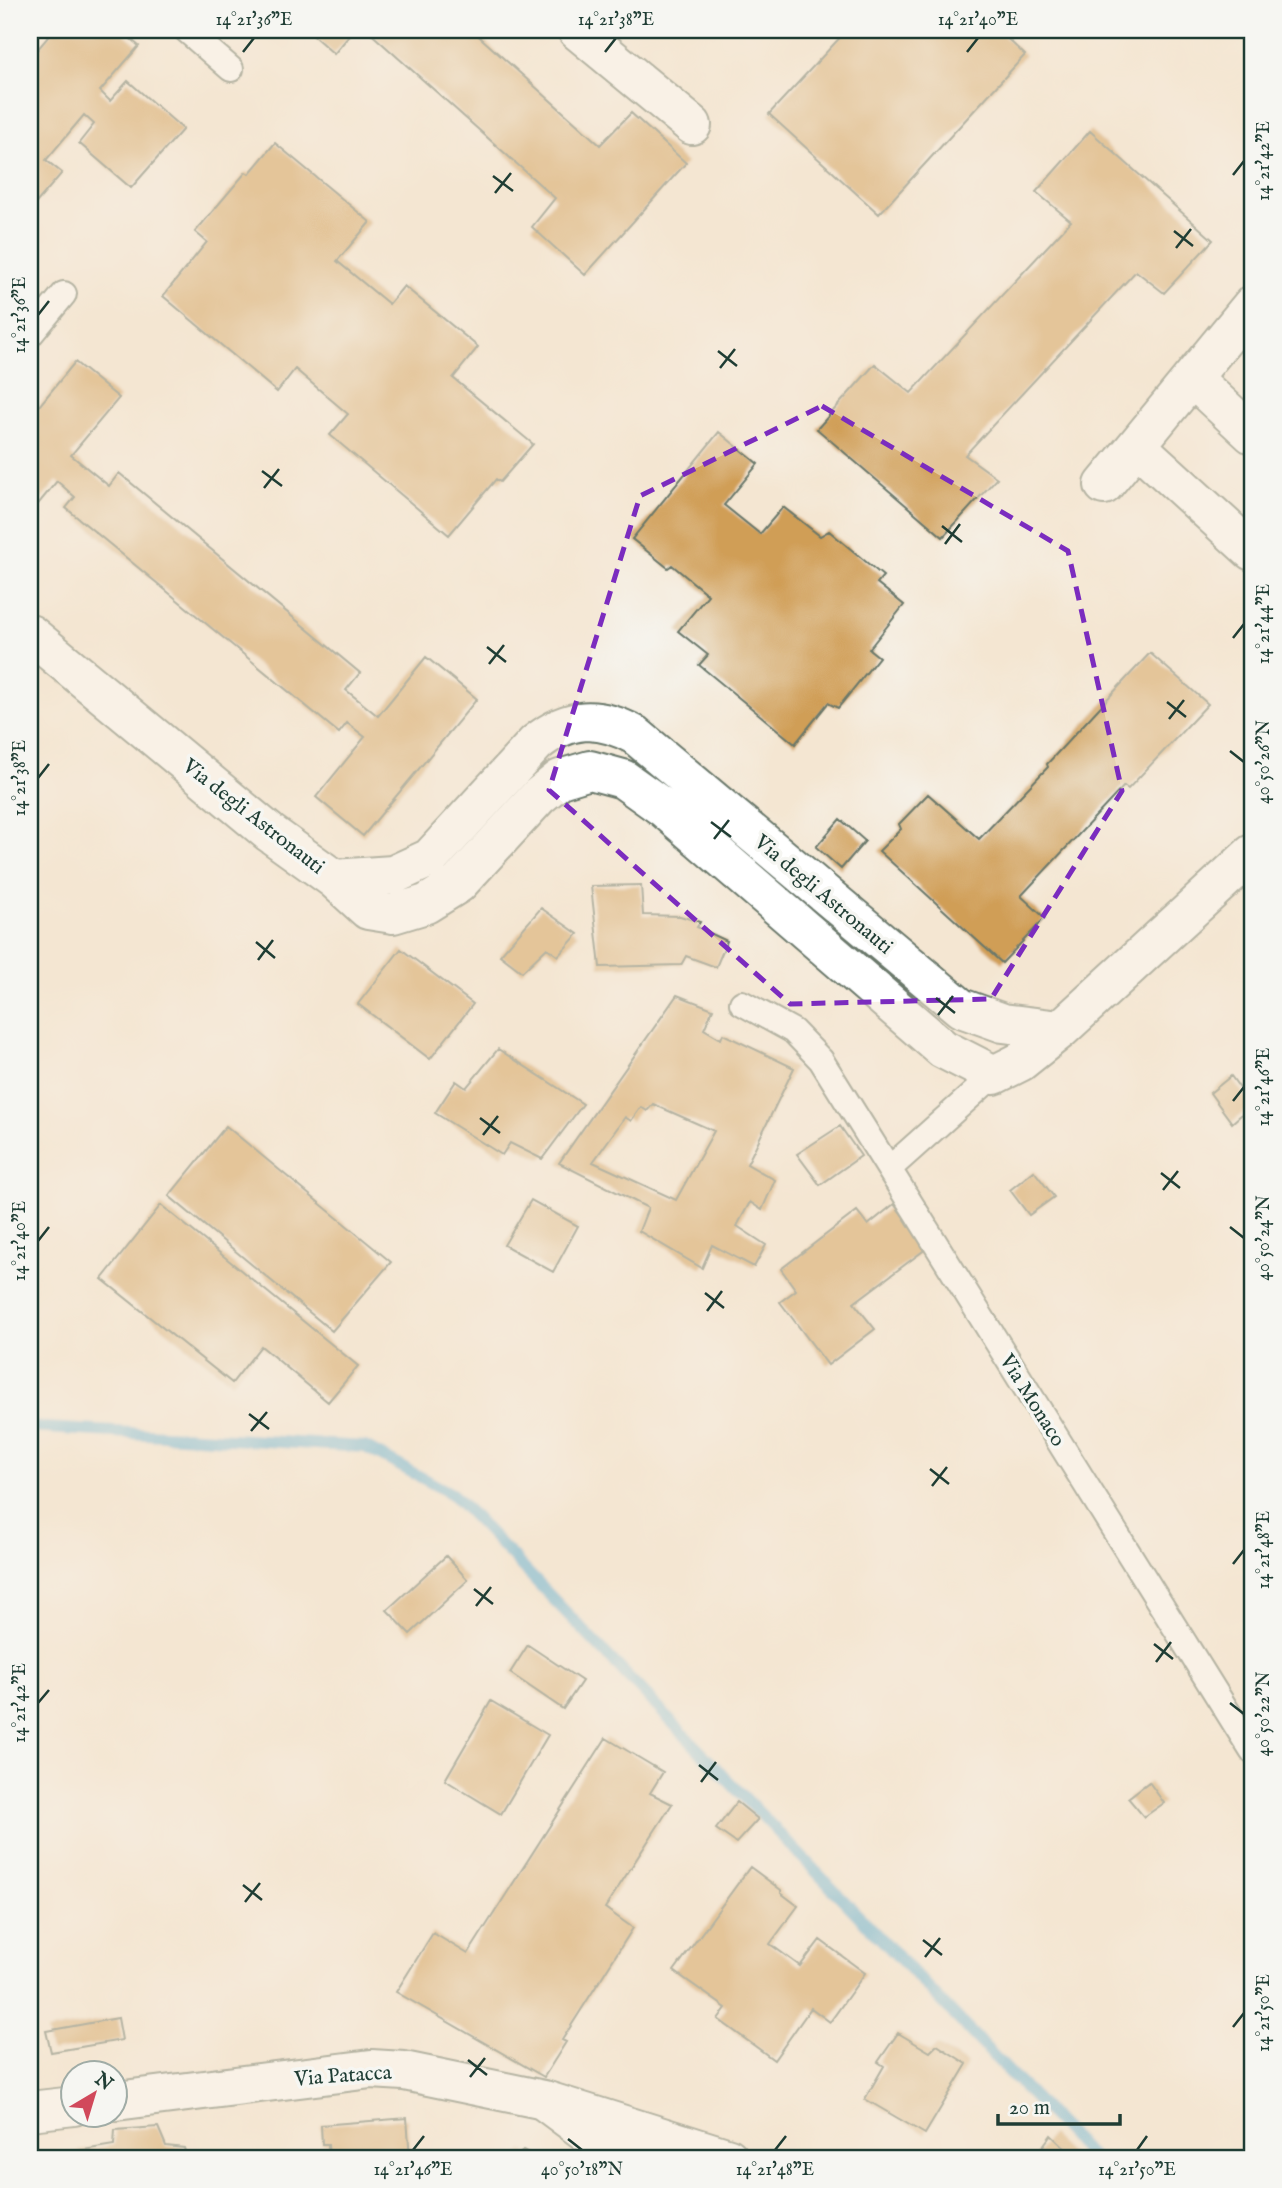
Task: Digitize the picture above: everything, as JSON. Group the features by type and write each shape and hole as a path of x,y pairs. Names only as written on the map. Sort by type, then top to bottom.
{"street":[{"path":"578,30 692,125"},
{"path":"1104,485 1252,305"},
{"path":"1192,378 1252,434"},
{"path":"1137,446 1252,551"},
{"name":"Via degli Astronauti","path":"30,634 270,833 334,879 393,875 430,858 536,743 551,731 567,723 603,722 635,735 961,1008 1003,1023 1060,1030"},
{"path":"334,879 368,910 393,914 426,904 458,884 539,796 560,779 590,770 623,779 665,809 943,1049 995,1075 1020,1062 1060,1030 1252,854"},
{"name":"Via Patacca","path":"130,2099 371,2069 404,2071 544,2100 729,2158"},
{"path":"544,2100 621,2158"},
{"path":"30,2111 60,2108"}],"lane":[{"path":"186,30 231,69"},
{"path":"30,335 64,294"},
{"name":"Via Monaco","path":"742,1003 793,1031 821,1060 1252,1751"},
{"path":"889,1169 995,1075"}],"highlighted area":[{"path":"822,406 1068,551 1122,791 991,999 790,1004 549,790 640,496"}],"building":[{"path":"54,30 120,30 139,46 100,91 110,101 128,81 183,129 131,188 79,143 94,124 84,115 46,160 62,173 30,210 30,58"},
{"path":"307,30 354,30 334,54"},
{"path":"367,30 472,30 600,145 631,113 686,163 585,275 532,227 555,198"},
{"path":"847,30 998,30 1025,55 879,214 769,114"},
{"path":"1090,131 1213,240 1164,293 1136,271 965,455 997,478 943,537 817,429 875,364 911,393 1071,221 1036,192"},
{"path":"275,143 370,222 337,261 389,304 404,286 478,347 453,378 533,444 500,482 496,479 449,535 330,435 348,414 295,369 277,392 163,296 207,242 195,232 246,172 249,174"},
{"path":"75,362 119,398 71,455 109,486 119,473 360,673 346,690 378,716 426,657 477,699 363,836 316,797 365,737 347,723 339,733 66,508 75,497 57,481 30,514 30,417"},
{"path":"719,432 758,464 724,505 760,534 783,507 820,536 829,531 883,576 877,583 904,605 869,649 879,657 838,708 828,703 795,744 699,665 708,655 678,631 708,595 672,565 668,568 632,539"},
{"path":"1150,653 1208,704 1128,789 1124,786 1021,896 1045,918 1002,963 879,851 901,829 899,824 928,794 979,839"},
{"path":"840,819 865,841 841,869 816,847"},
{"path":"641,885 643,915 680,916 700,922 697,927 727,941 716,967 686,956 681,965 600,967 591,886"},
{"path":"541,908 578,934 558,956 547,948 522,972 500,955"},
{"path":"401,949 473,1004 430,1059 358,1004"},
{"path":"677,995 713,1009 704,1029 721,1039 723,1034 794,1068 747,1164 775,1180 762,1210 750,1202 737,1226 766,1245 754,1267 712,1245 702,1268 639,1231 648,1208 559,1163","holes":["653,1104 714,1131 676,1200 593,1162 625,1117 631,1121 641,1107 647,1111"]},
{"path":"498,1049 583,1104 542,1159 510,1143 502,1155 435,1113 456,1081 466,1088"},
{"path":"1231,1076 1252,1105 1232,1123 1210,1093"},
{"path":"226,1126 391,1262 332,1331 169,1196"},
{"path":"840,1126 861,1156 820,1185 797,1154"},
{"path":"1034,1171 1054,1197 1029,1215 1010,1190"},
{"path":"531,1200 578,1226 553,1272 504,1245"},
{"path":"894,1204 927,1248 854,1303 875,1329 828,1365 780,1302 796,1290 781,1269 857,1211 868,1225"},
{"path":"161,1205 358,1366 328,1402 261,1346 232,1383 102,1279"},
{"path":"446,1556 468,1580 410,1634 387,1610"},
{"path":"528,1645 582,1681 563,1709 510,1673"},
{"path":"491,1701 548,1735 501,1814 445,1780"},
{"path":"606,1738 663,1772 650,1793 672,1804 605,1908 633,1928 562,2040 566,2042 544,2077 396,1992 433,1933 468,1954"},
{"path":"1149,1782 1164,1803 1144,1817 1128,1798"},
{"path":"737,1802 758,1819 736,1843 716,1829"},
{"path":"750,1867 798,1906 770,1944 800,1966 820,1940 865,1973 830,2022 811,2008 774,2060 718,2019 726,2008 674,1971"},
{"path":"118,2018 122,2040 51,2052 46,2031"},
{"path":"898,2033 930,2052 937,2045 967,2064 925,2134 865,2099 884,2066 878,2062"},
{"path":"407,2118 410,2158 329,2158 328,2144 322,2144 321,2125"},
{"path":"158,2127 166,2146 184,2148 187,2158 66,2158 65,2153 114,2145 115,2130"},
{"path":"1051,2135 1075,2158 1034,2158"},
{"path":"523,2150 538,2158 517,2158"}],"waterway":[{"path":"30,1427 365,1447 452,1494 1092,2158"}]}
